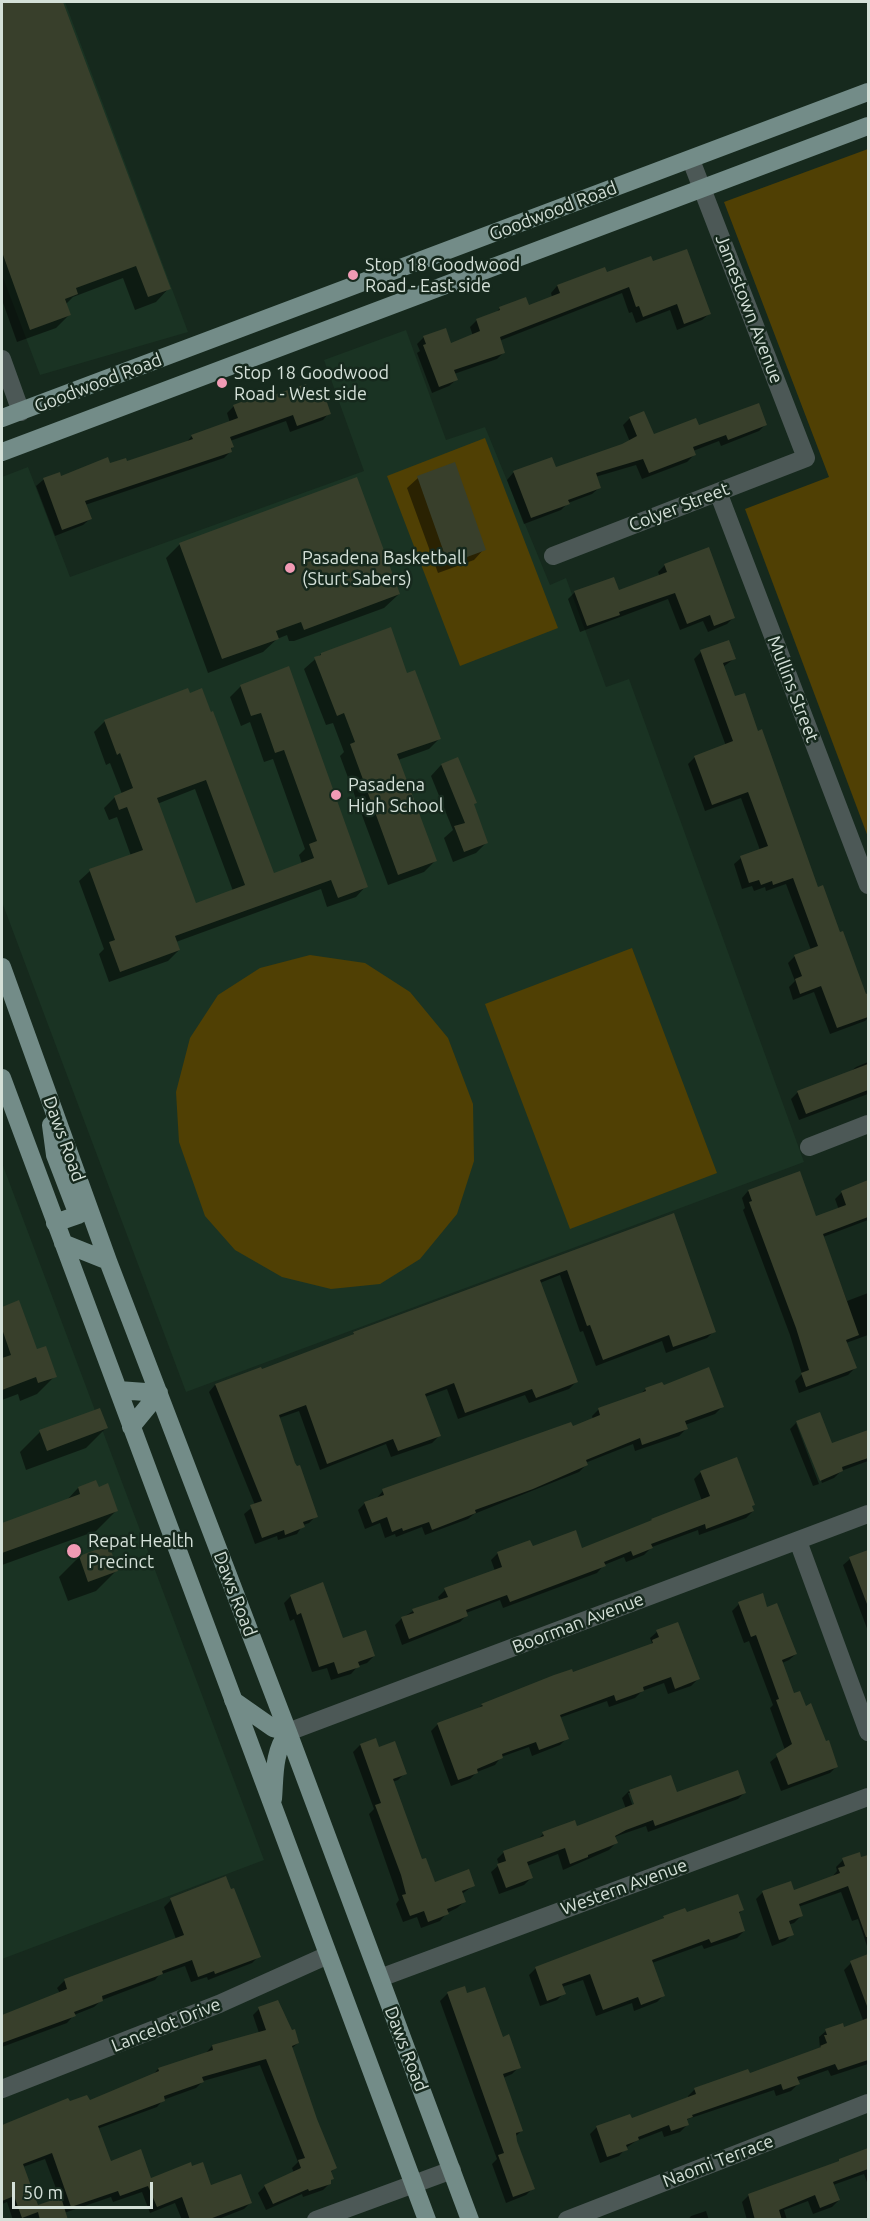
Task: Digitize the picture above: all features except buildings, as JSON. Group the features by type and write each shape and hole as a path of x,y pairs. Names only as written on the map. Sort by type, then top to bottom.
{"main road":[{"name":"Goodwood Road","path":"2,418 868,92"},
{"name":"Goodwood Road","path":"2,452 868,126"},
{"name":"Daws Road","path":"2,968 108,1261 288,1732 470,2220"},
{"name":"Daws Road","path":"2,1078 428,2220"},
{"path":"44,1083 55,1155 78,1215 55,1223"},
{"path":"63,1243 108,1261"},
{"path":"118,1390 159,1393"},
{"path":"131,1427 159,1393"},
{"path":"233,1700 273,1728 288,1732 280,1744 276,1757 273,1806"}],"street":[{"name":"Jamestown Avenue","path":"691,160 806,458"},
{"path":"2,359 21,412"},
{"name":"Colyer Street","path":"552,556 806,458"},
{"name":"Mullins Street","path":"718,492 868,885"},
{"path":"809,1147 868,1124"},
{"name":"Boorman Avenue","path":"288,1732 868,1514"},
{"path":"798,1541 868,1732"},
{"name":"Western Avenue","path":"380,1978 868,1797"},
{"name":"Lancelot Drive","path":"2,2089 219,2004 328,1955"},
{"name":"Naomi Terrace","path":"567,2220 868,2103"},
{"path":"316,2220 452,2170"}],"shaded area":[{"path":"2,2 65,2 188,332 40,375 2,275"},
{"path":"868,149 868,837 745,509 829,477 724,202"},
{"name":"Pasadena High School","path":"406,330 446,440 485,427 550,585 566,578 606,687 629,679 804,1162 186,1392 2,902 2,477 28,467 70,577 364,471 324,360"},
{"path":"485,438 558,628 460,666 387,476"},
{"path":"632,948 717,1173 570,1229 485,1004"},
{"path":"310,955 365,963 410,992 448,1038 473,1104 474,1161 457,1214 420,1259 380,1284 331,1289 282,1277 235,1250 205,1216 179,1142 176,1092 190,1038 218,995 260,968"},
{"name":"Repat Health Precinct","path":"2,1163 264,1860 2,1959"}],"place":[{"name":"Stop 18 Goodwood Road - East side","path":"353,275"},
{"name":"Stop 18 Goodwood Road - West side","path":"222,383"},
{"name":"Pasadena Basketball (Sturt Sabers)","path":"290,568"},
{"name":"Pasadena High School","path":"336,795"},
{"name":"Repat Health Precinct","path":"74,1551"}]}
